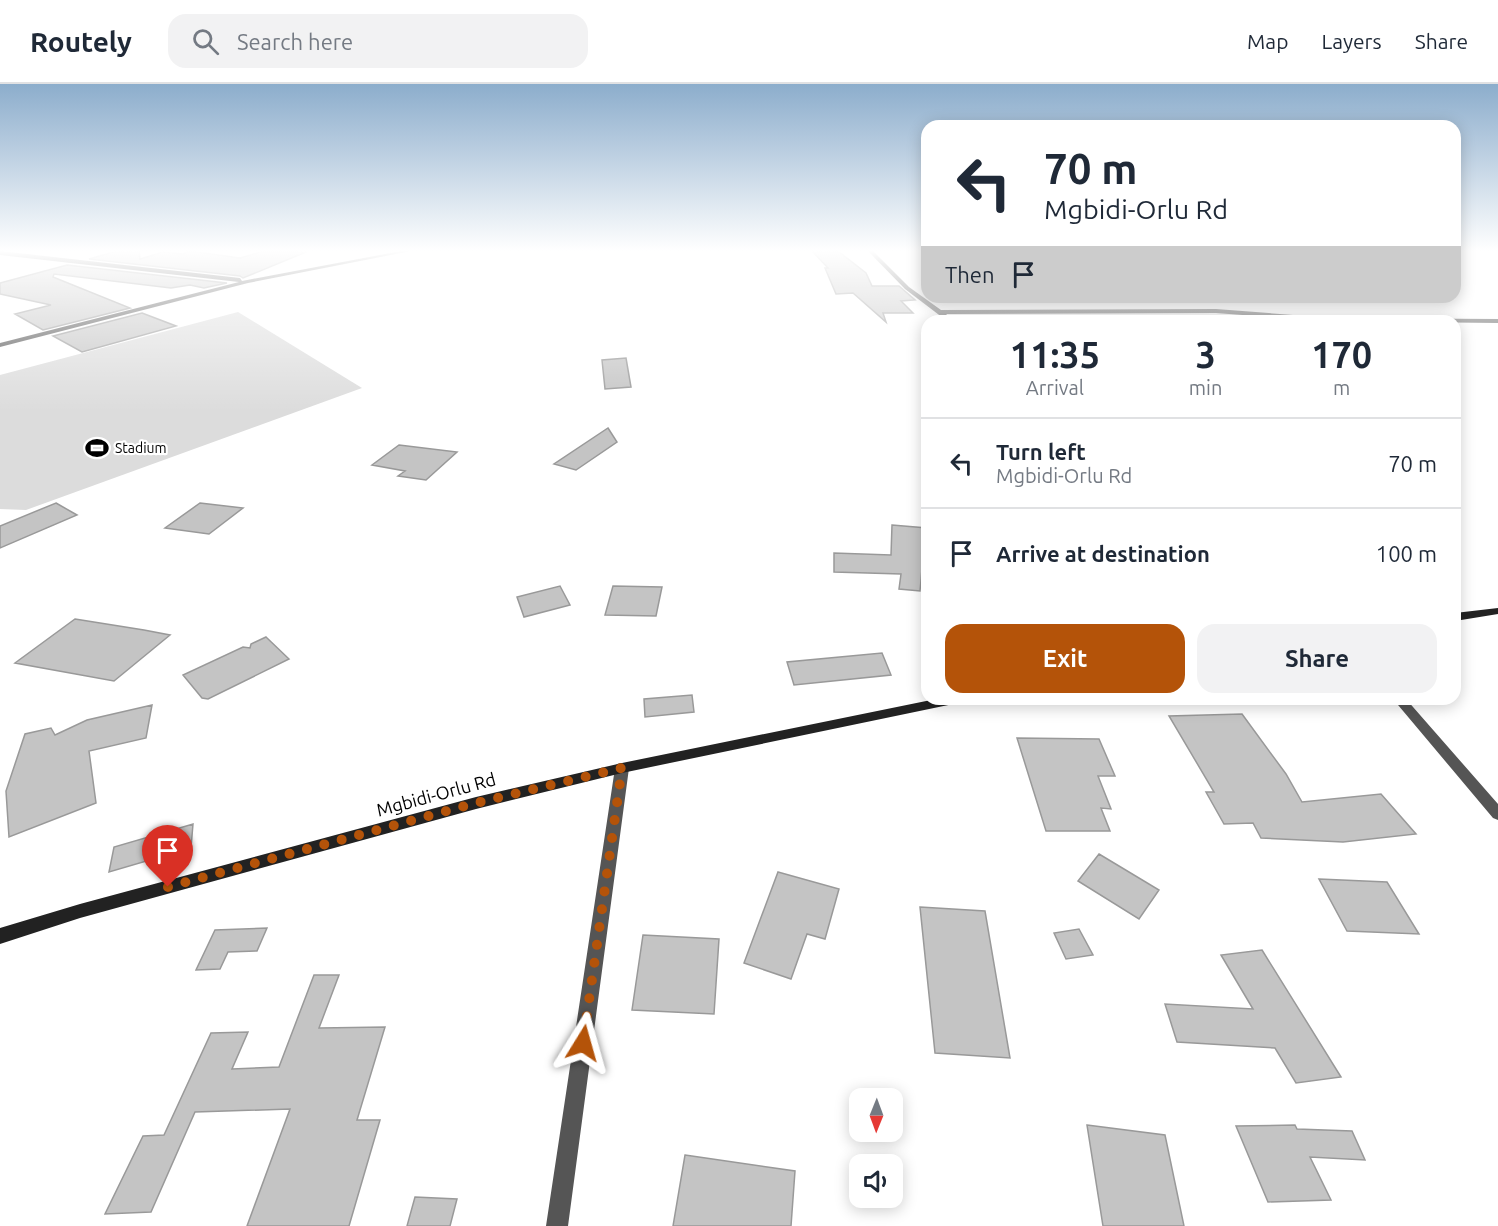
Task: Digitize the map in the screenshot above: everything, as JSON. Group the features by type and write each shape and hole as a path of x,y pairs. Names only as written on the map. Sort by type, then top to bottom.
{"main road":[{"path":"1461,616 1498,611"},
{"name":"Mgbidi-Orlu Rd","path":"0,936 80,911 385,828 622,768 929,705"}],"street":[{"path":"0,345 158,304"},
{"path":"931,304 945,315"},
{"path":"942,312 1216,310 1274,315"},
{"path":"1461,321 1498,321"},
{"path":"1404,705 1498,814"},
{"path":"557,1226 622,768"}],"shaded area":[{"name":"Stadium","path":"238,312 362,388 26,510 0,509 0,375"}],"building":[{"path":"48,304 121,304 130,308 43,330 15,314 51,305"},
{"path":"866,304 904,304 913,313 883,313 886,322"},
{"path":"142,313 176,326 82,352 53,336"},
{"path":"626,358 631,387 605,389 602,360"},
{"path":"608,428 617,442 576,470 554,464"},
{"path":"399,445 457,452 426,480 398,476 405,471 372,465"},
{"path":"56,503 77,515 0,548 0,526"},
{"path":"200,503 243,508 209,534 165,528"},
{"path":"892,525 921,527 920,591 899,589 901,574 834,572 834,553 891,555"},
{"path":"560,586 570,605 524,617 517,597"},
{"path":"613,586 662,587 656,616 605,615"},
{"path":"75,619 170,635 114,681 15,663"},
{"path":"266,637 289,659 208,699 202,698 183,675 243,647 250,648 251,644"},
{"path":"882,653 891,675 794,685 787,662"},
{"path":"692,695 694,712 645,717 644,699"},
{"path":"152,705 146,738 89,751 96,803 9,837 6,791 25,734 51,728 55,735 87,720"},
{"path":"1242,714 1286,774 1302,802 1381,794 1416,834 1343,842 1261,838 1253,823 1224,824 1206,792 1214,792 1169,716"},
{"path":"1017,738 1099,739 1115,776 1098,776 1111,809 1101,808 1110,831 1046,831"},
{"path":"193,824 191,848 109,872 114,847"},
{"path":"1099,854 1159,890 1139,919 1078,881"},
{"path":"778,872 839,889 825,939 807,934 791,979 744,963"},
{"path":"1319,879 1387,882 1419,934 1347,931"},
{"path":"920,907 985,911 1010,1058 935,1053"},
{"path":"267,928 257,951 228,952 220,969 196,970 215,930"},
{"path":"1079,929 1093,955 1066,959 1054,933"},
{"path":"643,935 719,939 714,1014 632,1010"},
{"path":"1262,950 1341,1077 1296,1083 1275,1048 1177,1042 1165,1004 1253,1009 1221,955"},
{"path":"314,975 339,975 319,1028 385,1027 357,1120 380,1120 349,1226 247,1226 290,1109 195,1112 151,1212 105,1214 143,1136 164,1135 211,1033 248,1032 232,1069 279,1067"},
{"path":"1087,1125 1165,1135 1184,1226 1103,1226"},
{"path":"1295,1125 1297,1129 1352,1131 1365,1160 1310,1157 1331,1200 1268,1202 1236,1126"},
{"path":"685,1155 795,1171 791,1226 673,1226"},
{"path":"415,1197 457,1199 450,1226 407,1226"}],"place":[{"name":"Stadium","path":"97,448"}],"route":[{"path":"168,887 476,803 622,768 583,1043"}]}
